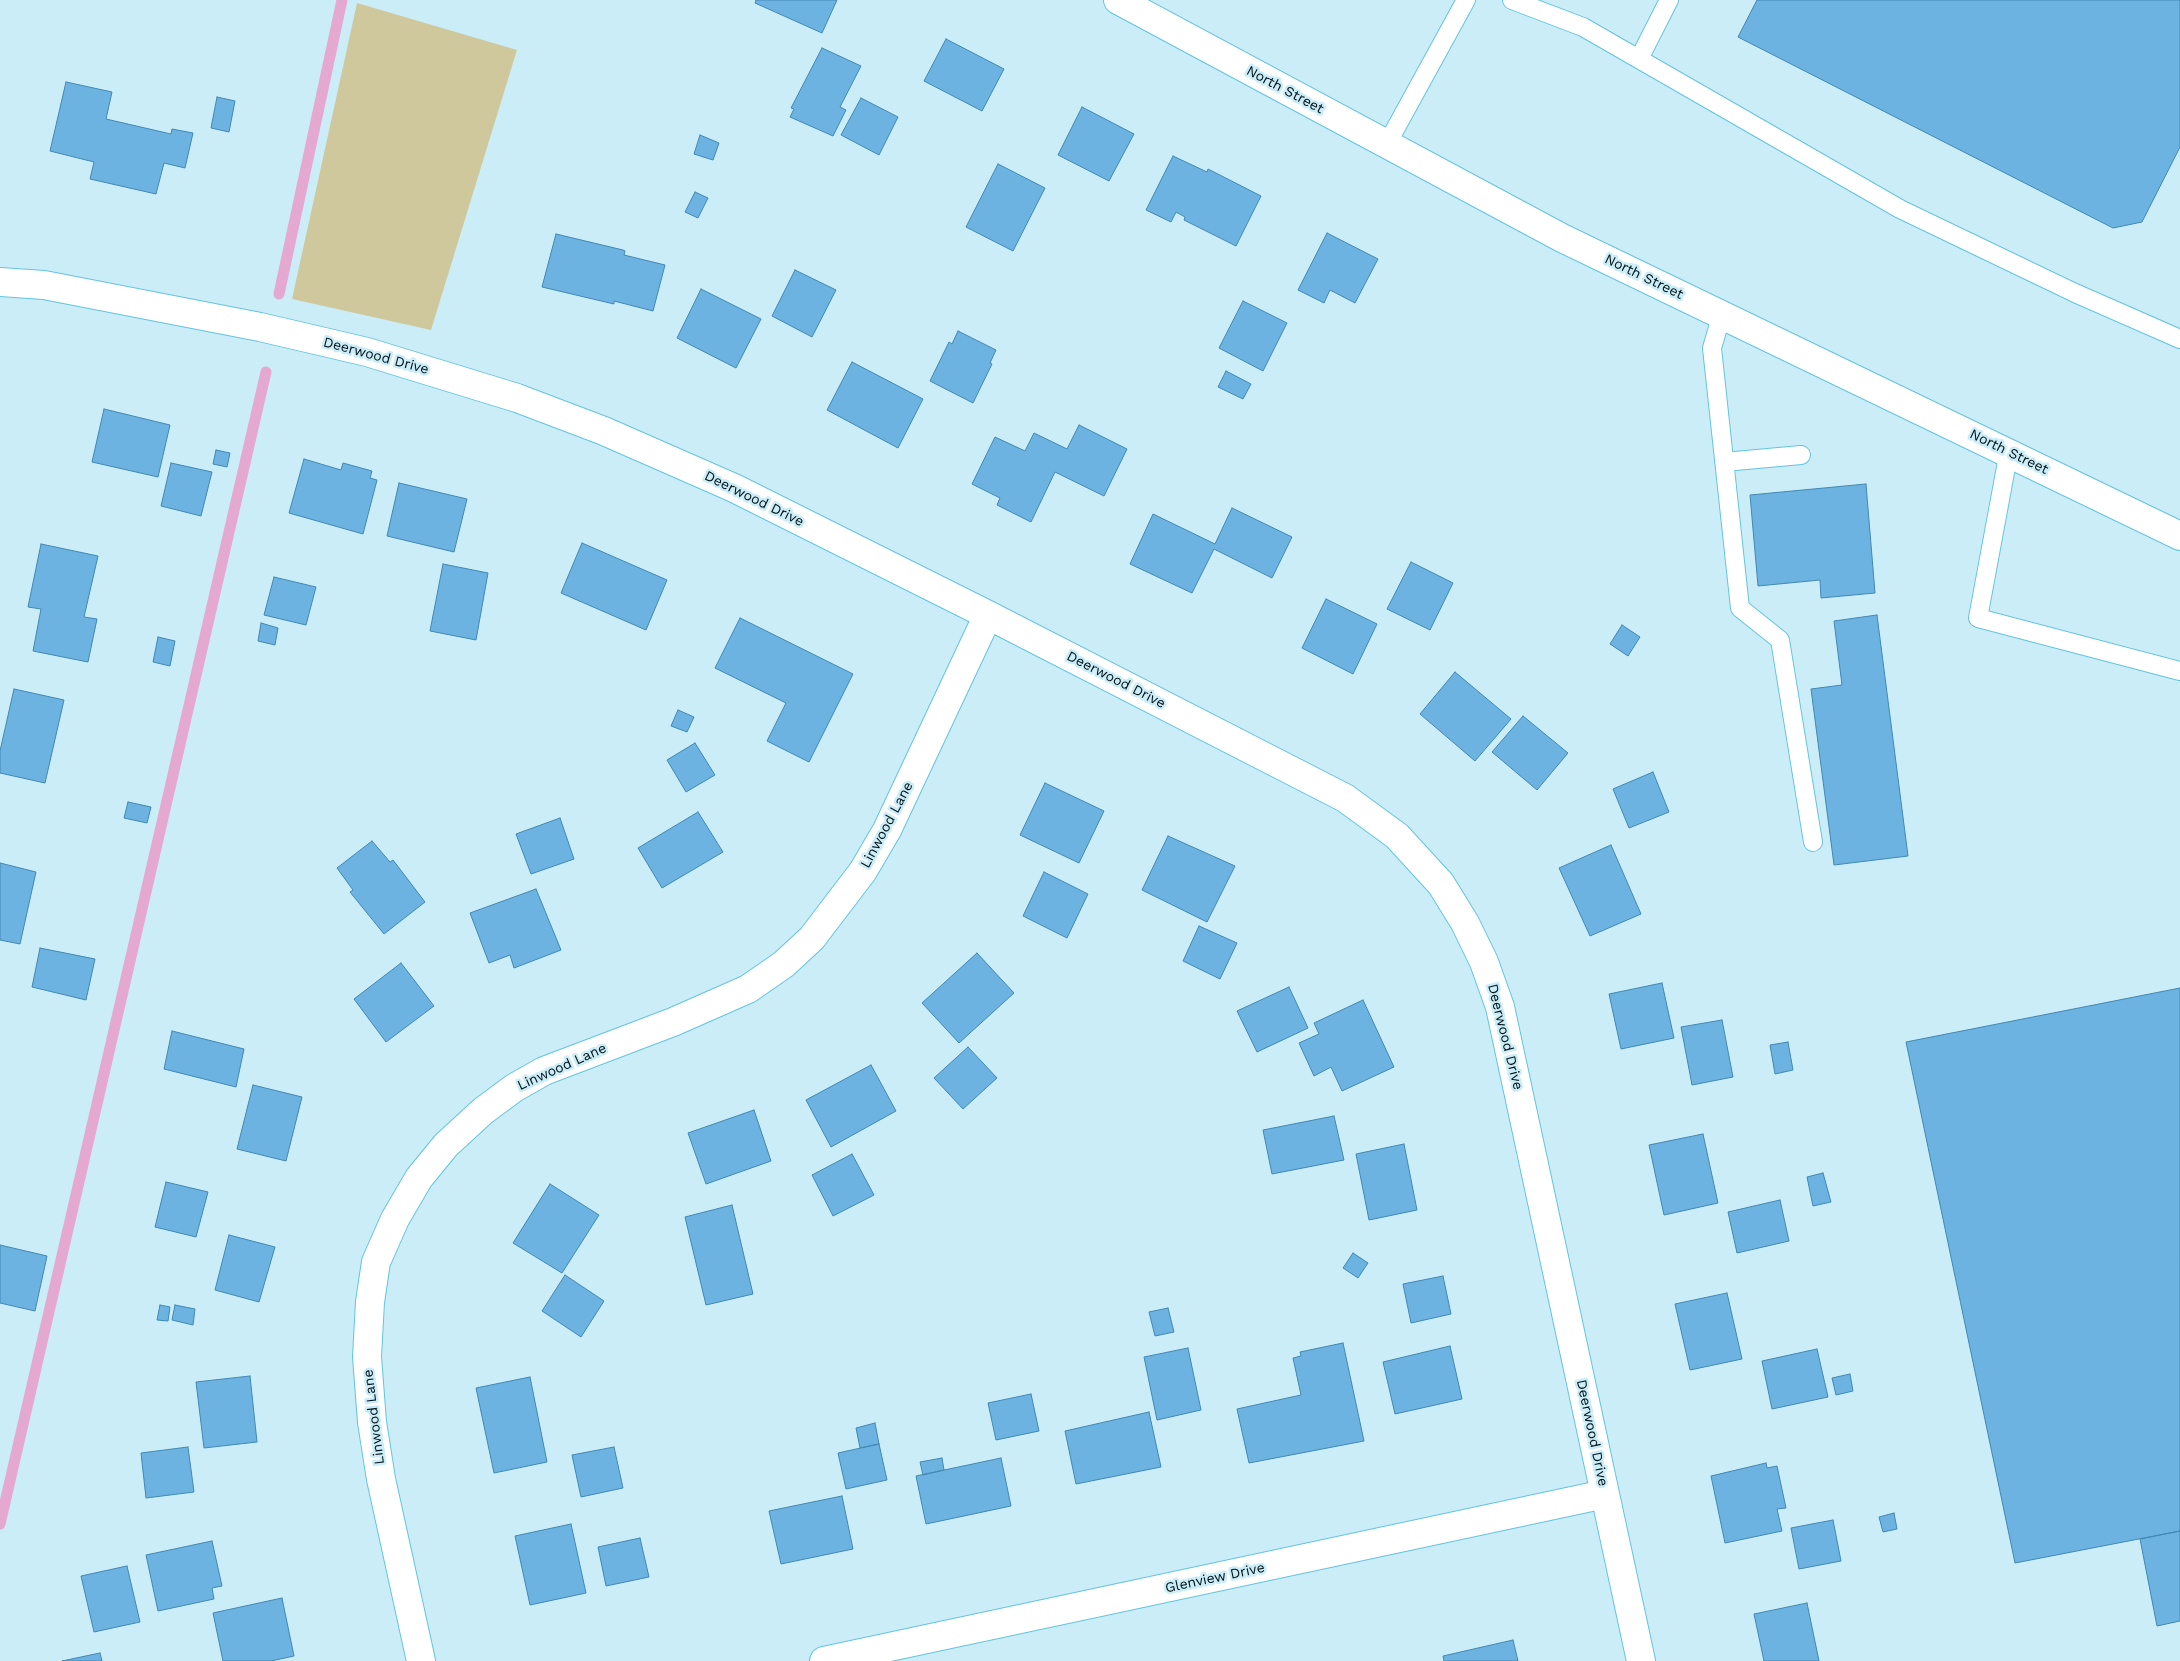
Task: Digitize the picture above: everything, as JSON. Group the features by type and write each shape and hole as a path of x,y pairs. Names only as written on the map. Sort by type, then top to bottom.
{"street":[{"name":"North Street","path":"1118,0 1562,238 2180,536"},
{"name":"Deerwood Drive","path":"0,282 44,285 276,331 367,352 517,398 667,457 988,615 1345,798 1372,815 1398,836 1441,884 1484,962 1500,1007 1640,1661"},
{"name":"Linwood Lane","path":"421,1661 381,1479 372,1422 367,1357 370,1302 376,1262 395,1219 419,1178 446,1144 483,1111 514,1088 544,1072 680,1019 748,989 784,964 812,938 863,871 887,830 988,615"},
{"name":"Glenview Drive","path":"824,1661 1605,1494"}],"lane":[{"path":"1387,144 1466,0"},
{"path":"1512,0 1583,27 1900,209 2075,293 2180,339"},
{"path":"1639,59 1669,0"},
{"path":"1722,314 1712,348 1740,608 1780,640 1813,842"},
{"path":"2009,452 1978,618 2180,671"},
{"path":"1724,462 1801,455"}],"shaded area":[{"path":"357,3 517,50 431,330 292,299"}],"building":[{"path":"756,0 837,0 822,33 755,3"},
{"path":"1757,0 2180,0 2180,147 2142,222 2113,228 1738,37"},
{"path":"946,39 1004,69 982,111 924,81"},
{"path":"822,48 861,66 840,107 846,110 833,136 790,117 794,109 791,108"},
{"path":"66,82 112,92 106,119 171,134 172,129 193,133 185,168 164,163 156,194 90,179 94,162 50,151"},
{"path":"217,97 235,101 229,132 211,128"},
{"path":"861,98 898,117 879,155 841,135"},
{"path":"1082,107 1134,134 1109,181 1058,155"},
{"path":"700,135 719,143 713,160 694,154"},
{"path":"1173,156 1207,172 1208,169 1261,196 1236,246 1184,220 1185,217 1176,212 1171,222 1146,210"},
{"path":"998,164 1045,188 1013,251 966,227"},
{"path":"695,192 708,198 698,218 685,212"},
{"path":"1327,233 1378,259 1355,303 1330,290 1324,303 1298,290"},
{"path":"556,234 623,250 625,251 624,255 665,265 653,311 614,301 614,304 542,287"},
{"path":"795,270 836,290 812,337 772,316"},
{"path":"701,289 761,319 736,368 677,338"},
{"path":"1243,301 1287,323 1263,371 1219,348"},
{"path":"958,331 996,350 990,363 992,364 973,403 930,381 949,342 952,344"},
{"path":"852,362 923,399 898,448 827,410"},
{"path":"1226,371 1251,384 1243,399 1218,387"},
{"path":"104,409 170,425 158,477 92,462"},
{"path":"1079,425 1127,449 1104,496 1055,472 1031,522 997,505 1000,498 972,484 995,437 1025,451 1034,433 1067,449"},
{"path":"216,450 230,453 227,467 213,464"},
{"path":"304,459 341,470 343,463 372,471 370,478 377,480 363,534 289,513"},
{"path":"171,463 212,472 201,516 161,506"},
{"path":"399,483 467,499 454,552 387,536"},
{"path":"1866,484 1875,593 1821,598 1820,580 1758,586 1750,495"},
{"path":"1232,508 1292,537 1272,578 1214,549 1192,593 1130,564 1153,514 1215,544"},
{"path":"582,543 667,580 646,630 561,593"},
{"path":"41,544 98,556 84,617 97,619 88,662 33,651 41,609 28,607"},
{"path":"1411,562 1453,583 1430,630 1387,609"},
{"path":"443,564 488,573 476,640 430,631"},
{"path":"274,577 316,587 306,625 264,615"},
{"path":"1326,599 1377,624 1353,674 1302,648"},
{"path":"1877,615 1908,856 1834,865 1811,689 1842,685 1834,621"},
{"path":"740,618 853,674 809,762 767,741 786,703 715,668"},
{"path":"261,623 278,628 275,645 258,641"},
{"path":"1622,625 1640,637 1628,656 1610,644"},
{"path":"158,637 175,641 170,666 153,662"},
{"path":"1455,672 1511,719 1475,761 1420,714"},
{"path":"14,689 64,700 45,783 0,773 0,751"},
{"path":"678,710 694,717 687,732 671,726"},
{"path":"1523,716 1568,753 1537,790 1492,752"},
{"path":"695,743 715,775 686,792 667,760"},
{"path":"1653,772 1669,812 1629,828 1613,789"},
{"path":"1045,783 1104,811 1079,863 1020,835"},
{"path":"128,802 151,807 147,823 124,818"},
{"path":"698,812 723,852 662,888 638,848"},
{"path":"560,818 574,859 531,874 516,834"},
{"path":"1168,836 1235,866 1207,922 1142,890"},
{"path":"372,841 390,862 393,860 425,902 384,934 350,892 353,890 337,868"},
{"path":"1611,845 1641,914 1590,936 1559,868"},
{"path":"0,863 36,872 20,944 0,940"},
{"path":"1044,872 1088,894 1067,938 1023,916"},
{"path":"536,889 561,950 514,968 510,955 489,963 470,913"},
{"path":"1199,926 1237,943 1220,979 1183,961"},
{"path":"40,948 95,959 86,1000 32,987"},
{"path":"977,953 1014,993 959,1043 922,1003"},
{"path":"401,963 434,1006 386,1042 354,999"},
{"path":"1662,983 1674,1038 1621,1049 1609,994"},
{"path":"1289,987 1308,1028 1257,1052 1237,1011"},
{"path":"2180,988 2180,1531 2015,1563 1906,1042"},
{"path":"1363,1000 1394,1067 1342,1091 1331,1067 1314,1076 1299,1043 1319,1034 1314,1023"},
{"path":"1722,1020 1733,1077 1692,1085 1681,1027"},
{"path":"172,1031 244,1049 236,1087 164,1069"},
{"path":"1788,1042 1793,1070 1775,1074 1770,1045"},
{"path":"968,1047 997,1078 963,1109 934,1078"},
{"path":"871,1065 896,1111 831,1147 806,1100"},
{"path":"253,1085 302,1097 286,1161 237,1149"},
{"path":"754,1110 771,1161 706,1184 688,1133"},
{"path":"1334,1116 1344,1160 1272,1174 1263,1130"},
{"path":"1703,1134 1718,1203 1664,1215 1649,1145"},
{"path":"1404,1144 1417,1210 1369,1220 1356,1154"},
{"path":"852,1154 874,1195 833,1216 812,1175"},
{"path":"1823,1173 1831,1202 1813,1206 1807,1177"},
{"path":"166,1182 208,1192 196,1237 155,1227"},
{"path":"550,1184 599,1215 562,1273 513,1243"},
{"path":"1780,1200 1789,1241 1737,1253 1728,1212"},
{"path":"732,1205 753,1294 706,1305 685,1217"},
{"path":"229,1235 275,1247 259,1302 215,1290"},
{"path":"0,1245 47,1256 35,1311 0,1303"},
{"path":"1353,1253 1368,1263 1358,1278 1343,1268"},
{"path":"565,1275 604,1301 581,1337 542,1311"},
{"path":"1443,1276 1451,1314 1411,1323 1403,1284"},
{"path":"1727,1293 1742,1359 1690,1370 1675,1304"},
{"path":"160,1305 170,1307 168,1321 157,1320"},
{"path":"175,1305 195,1309 193,1325 172,1320"},
{"path":"1168,1308 1174,1332 1155,1336 1149,1312"},
{"path":"1343,1343 1364,1441 1249,1463 1237,1409 1301,1395 1293,1358 1301,1356 1300,1352"},
{"path":"1450,1346 1462,1399 1395,1414 1383,1362"},
{"path":"1188,1348 1201,1410 1157,1420 1144,1357"},
{"path":"1817,1349 1828,1397 1772,1409 1762,1361"},
{"path":"1850,1374 1853,1391 1836,1395 1832,1378"},
{"path":"250,1376 257,1442 204,1448 196,1382"},
{"path":"530,1377 547,1462 494,1473 476,1388"},
{"path":"1031,1394 1039,1431 996,1440 988,1403"},
{"path":"1149,1412 1161,1467 1076,1484 1065,1431"},
{"path":"875,1423 879,1444 860,1448 856,1428"},
{"path":"879,1444 887,1480 846,1489 838,1453"},
{"path":"188,1447 194,1492 146,1498 141,1453"},
{"path":"614,1447 623,1488 581,1497 572,1455"},
{"path":"942,1458 944,1470 923,1475 920,1462"},
{"path":"1001,1458 1011,1506 926,1524 916,1476"},
{"path":"1766,1463 1767,1468 1777,1466 1786,1508 1777,1509 1782,1531 1725,1543 1711,1476"},
{"path":"842,1496 853,1549 781,1564 769,1511"},
{"path":"1894,1513 1897,1529 1883,1532 1879,1517"},
{"path":"1833,1520 1841,1561 1799,1569 1791,1528"},
{"path":"571,1524 586,1593 530,1605 515,1536"},
{"path":"2180,1531 2180,1621 2157,1626 2140,1539"},
{"path":"640,1538 649,1577 606,1586 598,1547"},
{"path":"212,1541 222,1586 212,1588 214,1599 158,1611 146,1555"},
{"path":"127,1566 140,1622 94,1632 81,1576"},
{"path":"282,1598 294,1656 271,1661 223,1661 213,1613"},
{"path":"1807,1603 1819,1661 1764,1661 1754,1614"},
{"path":"1513,1640 1518,1661 1444,1661 1443,1656"},
{"path":"100,1653 102,1661 62,1661"}],"waterway":[{"path":"279,294 342,0"},
{"path":"0,1524 266,372"}]}
